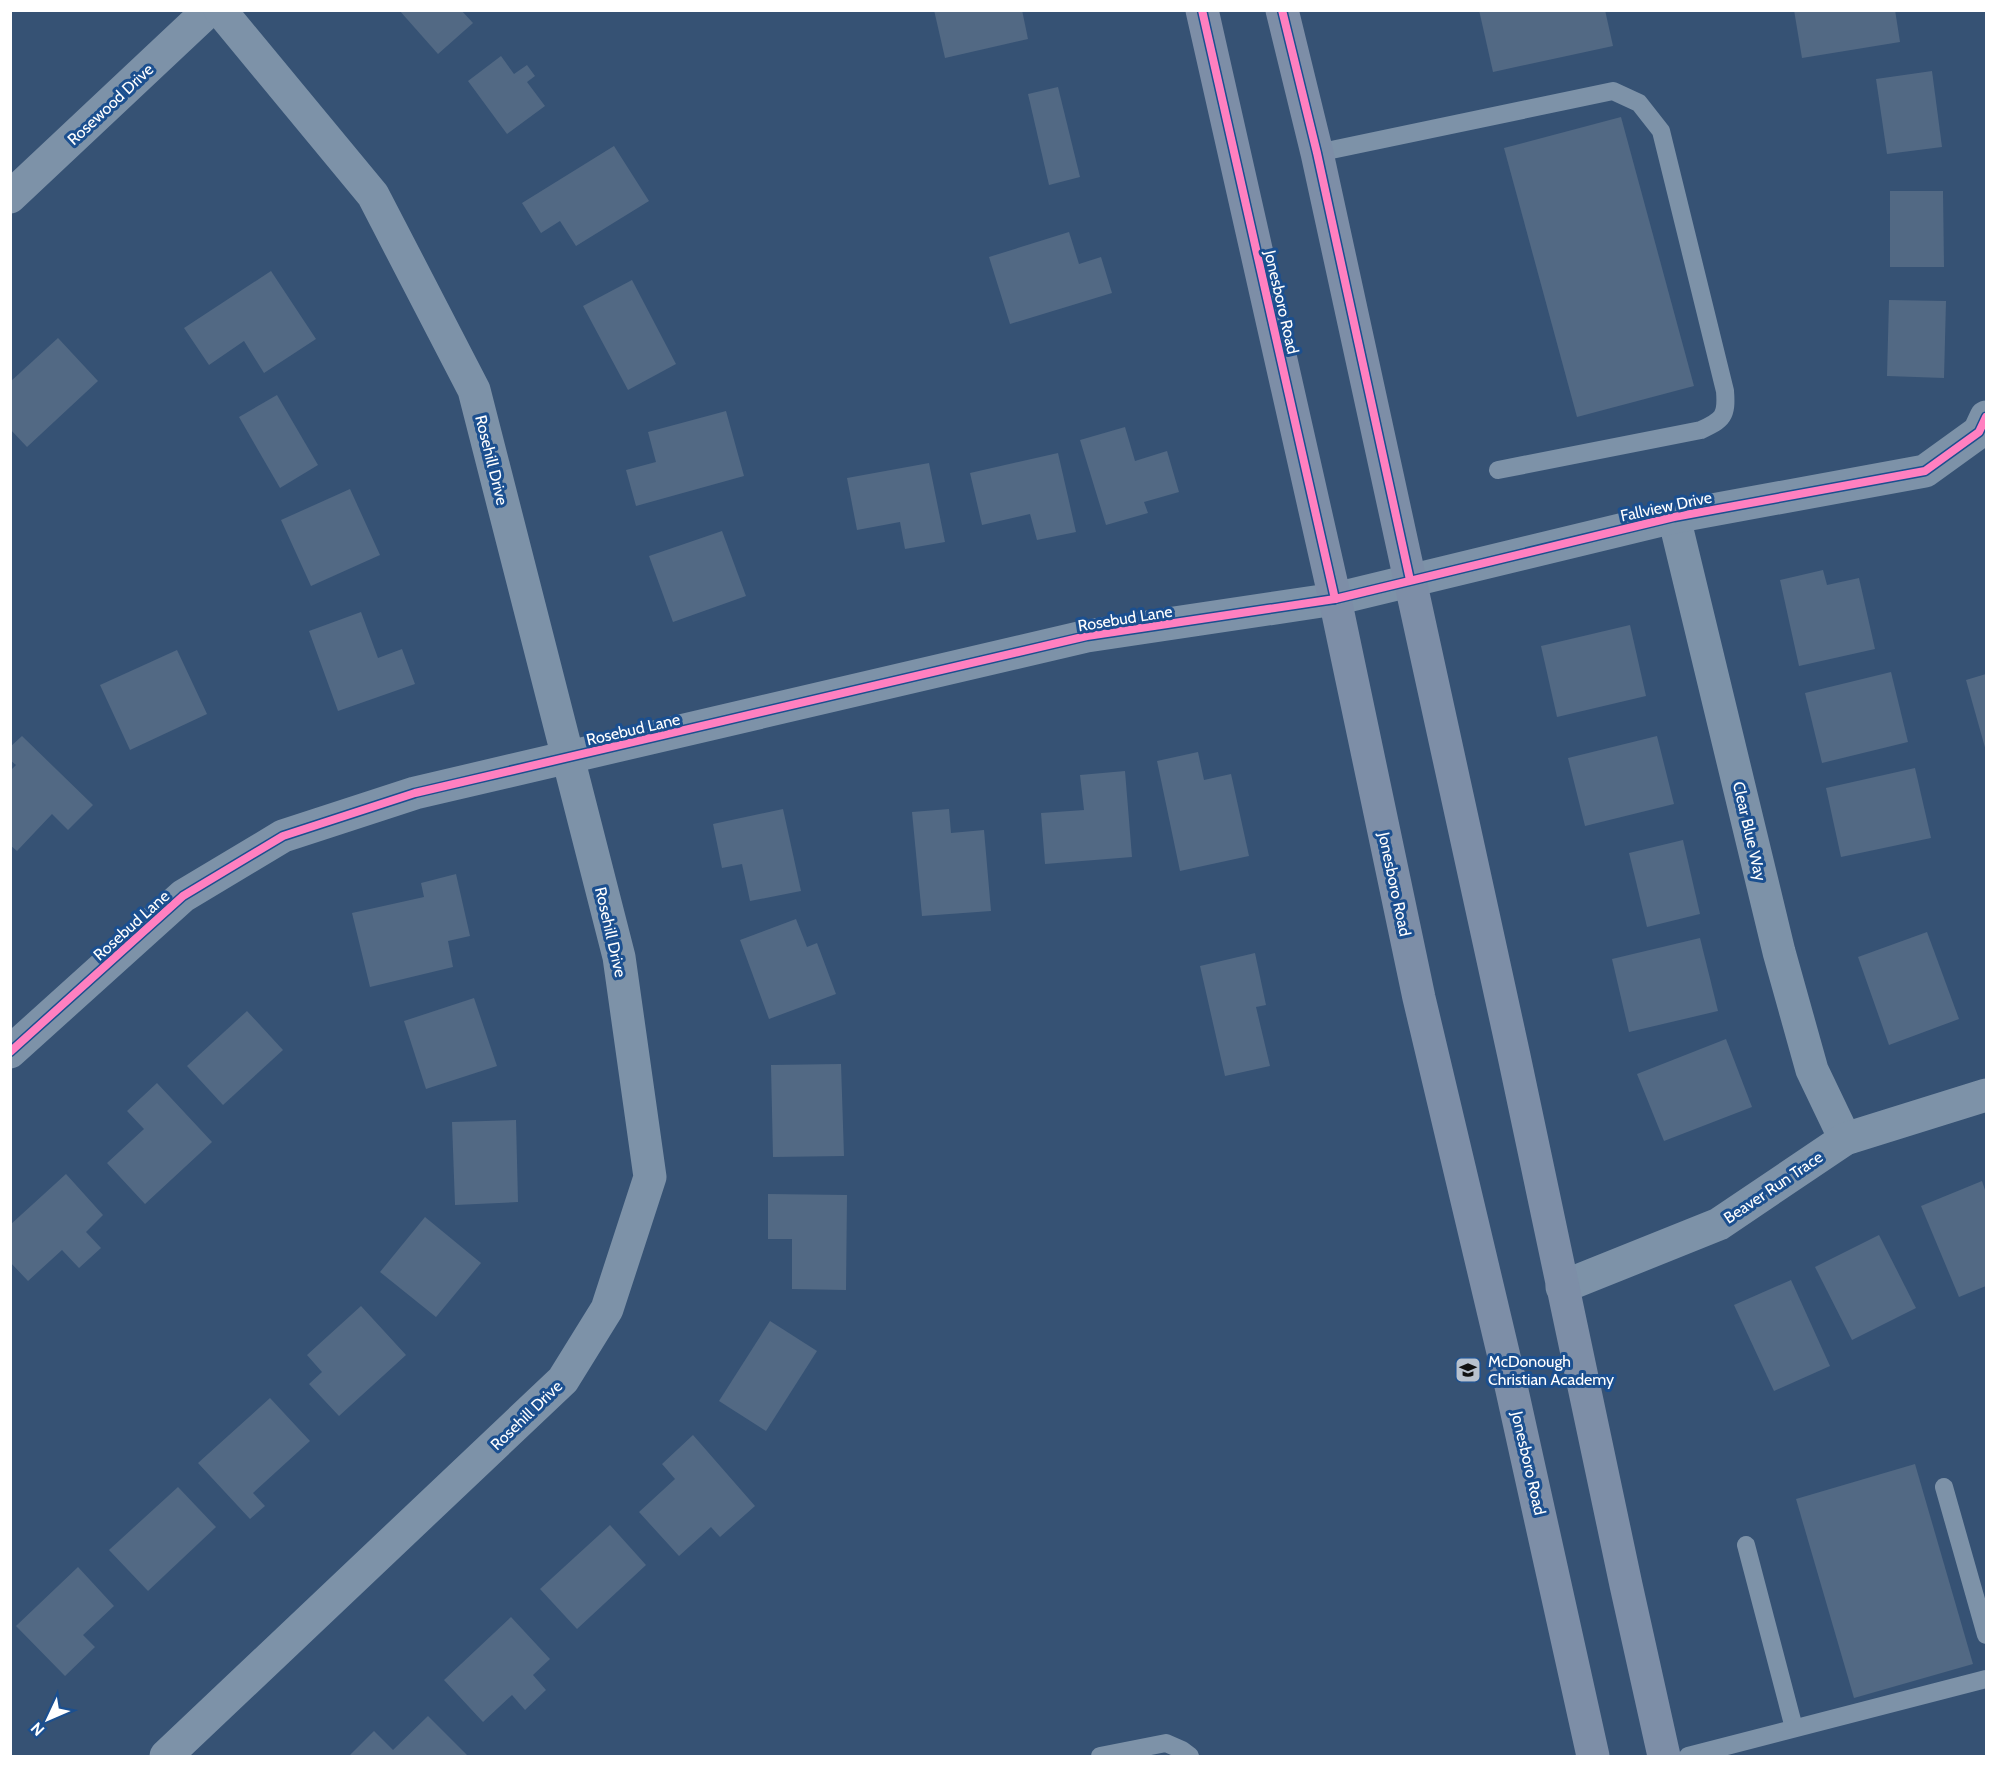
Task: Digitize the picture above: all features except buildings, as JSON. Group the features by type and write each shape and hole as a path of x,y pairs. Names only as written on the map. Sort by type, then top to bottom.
{"main road":[{"name":"Jonesboro Road","path":"1203,10 1335,598 1419,998 1511,1386 1593,1756"},
{"path":"1282,10 1317,153 1664,1756"}],"street":[{"name":"Rosewood Drive","path":"10,197 209,10"},
{"name":"Rosehill Drive","path":"166,1756 563,1380 607,1309 650,1177 619,957 474,390 373,195 220,10"},
{"name":"Fallview Drive","path":"1335,598 1674,517 1925,471 1978,432 1986,417"},
{"name":"Clear Blue Way","path":"1674,517 1779,952 1812,1070 1845,1139"},
{"name":"Rosebud Lane","path":"10,1052 183,896 283,836 415,793 1088,636 1335,598"},
{"name":"Beaver Run Trace","path":"1562,1287 1719,1224 1845,1139 1986,1095"}],"lane":[{"path":"1317,153 1613,91 1639,103 1661,131 1727,408 1719,422 1701,430 1498,470"},
{"path":"1944,1487 1986,1635"},
{"path":"1746,1545 1794,1728"},
{"path":"1688,1756 1986,1679"},
{"path":"1100,1756 1166,1743 1190,1756"}],"cycle path":[{"path":"1202,10 1335,599"},
{"path":"1282,10 1317,153 1410,580"},
{"path":"10,1052 183,896 283,836 415,793 1087,636 1335,599 1674,517 1925,471 1979,432 1986,417"}],"place":[{"name":"McDonough Christian Academy","path":"1468,1370"}]}
